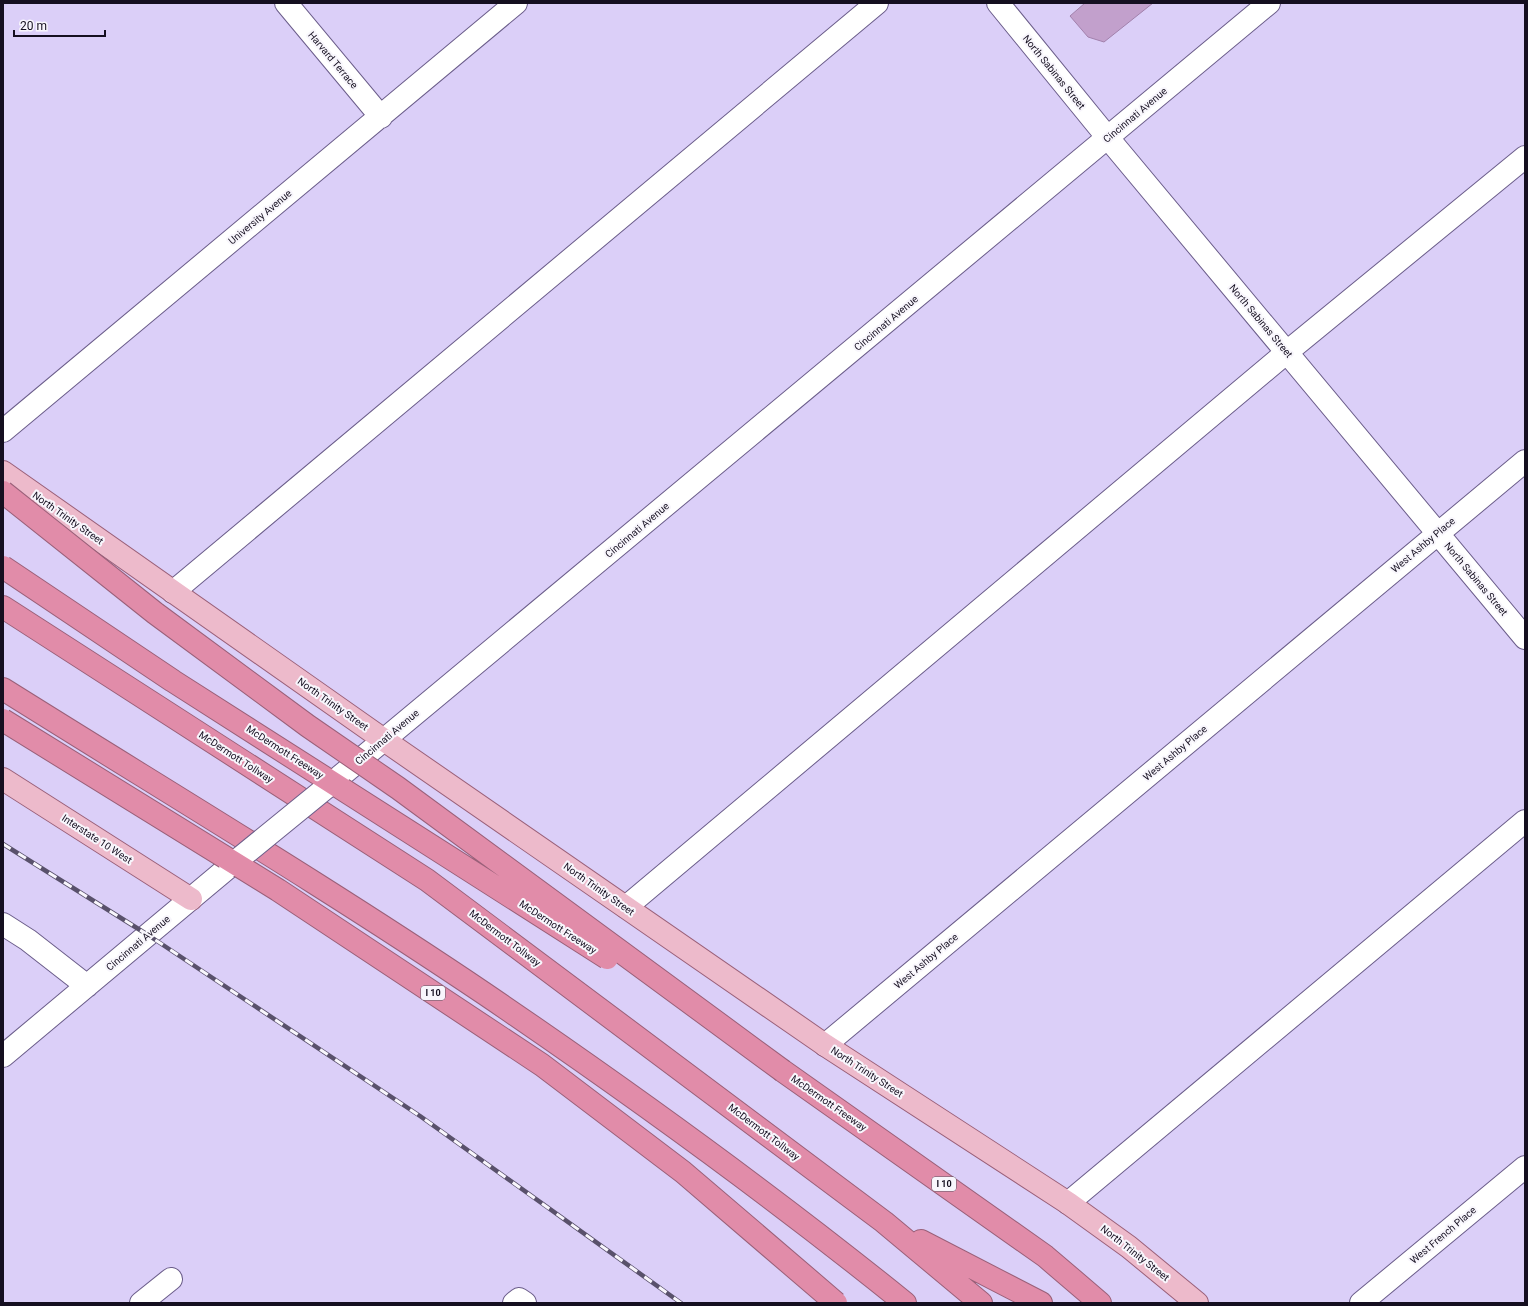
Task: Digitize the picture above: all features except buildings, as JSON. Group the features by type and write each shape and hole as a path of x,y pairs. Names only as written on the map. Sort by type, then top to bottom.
{"highway":[{"path":"3,492 174,627 308,726 411,797 783,1071"},
{"name":"McDermott Freeway","path":"3,567 173,681 783,1071 1045,1256 1100,1303"},
{"name":"McDermott Tollway","path":"3,608 427,880 884,1222 981,1303"},
{"path":"3,689 320,887 485,994 707,1150 828,1240 905,1303"},
{"name":"I 10","path":"3,720 278,890 542,1065 683,1172 836,1303"},
{"path":"884,1222 1041,1303"}],"main road":[{"name":"North Trinity Street","path":"3,472 384,740 825,1045 1068,1203 1129,1246 1197,1303"},
{"name":"Interstate 10 West","path":"3,779 191,899"}],"street":[{"name":"Harvard Terrace","path":"286,3 381,117"},
{"name":"University Avenue","path":"3,431 516,3"},
{"path":"173,592 877,3"},
{"name":"North Sabinas Street","path":"998,3 1108,138 1525,638"},
{"name":"Cincinnati Avenue","path":"3,1056 1269,3"},
{"path":"626,907 1287,352 1525,157"},
{"name":"West Ashby Place","path":"825,1045 1525,461"},
{"path":"1068,1203 1525,821"},
{"path":"3,924 28,940 87,986"},
{"name":"West French Place","path":"1361,1303 1525,1167"},
{"path":"141,1303 170,1279"}],"railway":[{"path":"3,844 148,935 420,1116 681,1303"}]}
